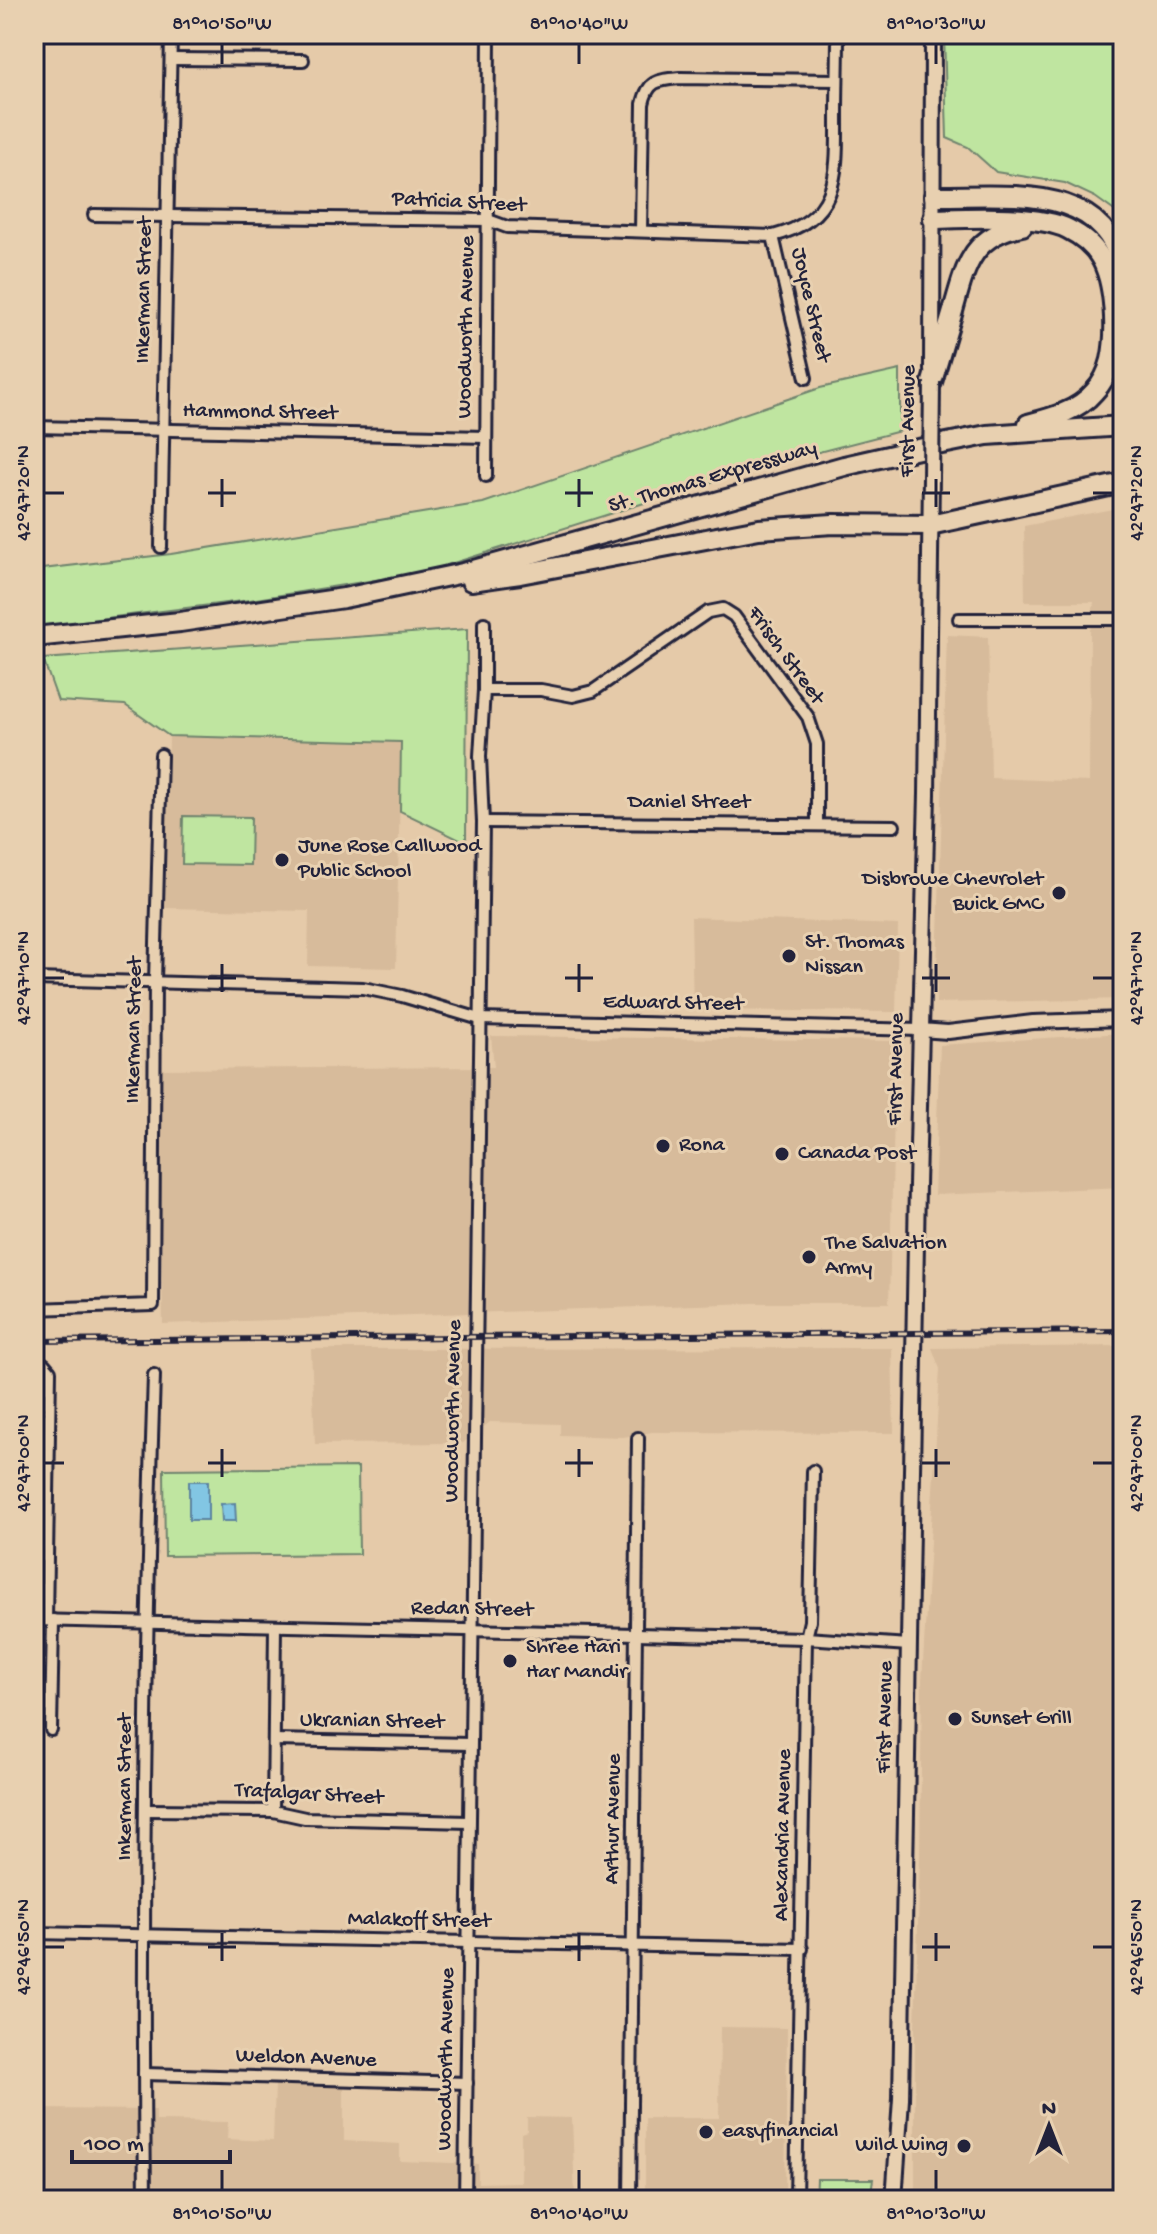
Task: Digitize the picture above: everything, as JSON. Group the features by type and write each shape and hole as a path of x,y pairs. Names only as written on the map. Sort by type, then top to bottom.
{"highway":[{"path":"934,196 1031,198 1065,203 1083,211 1104,231 1113,244 1123,277"},
{"path":"933,219 1029,220 1066,227 1084,239 1098,254 1110,284 1111,361 1093,393 1080,405 1042,421 987,435"},
{"path":"932,382 961,281 972,256 983,242 1010,228 1037,223 1057,225"},
{"name":"St. Thomas Expressway","path":"34,637 193,620 344,598 463,573 844,466 987,435 1123,426"},
{"path":"344,598 520,574 759,529 833,524 930,525 1123,483"}],"main road":[{"name":"First Avenue","path":"896,2197 901,2099 927,794 933,34"}],"street":[{"name":"Inkerman Street","path":"161,547 171,34"},
{"name":"Woodworth Avenue","path":"486,476 489,34"},
{"name":"Joyce Street","path":"806,378 773,236 813,218 833,185 837,150 838,34"},
{"path":"171,59 303,60"},
{"path":"641,231 643,104 652,84 658,80 680,78 837,80"},
{"name":"Patricia Street","path":"94,215 488,220 507,227 773,236"},
{"name":"Hammond Street","path":"34,427 486,437"},
{"name":"Frisch Street","path":"484,690 541,690 573,696 593,691 708,612 723,609 734,616 808,717 817,744 817,824"},
{"path":"959,619 1123,619"},
{"name":"Woodworth Avenue","path":"465,2200 484,623"},
{"name":"Inkerman Street","path":"34,1309 153,1305 155,981 161,755"},
{"name":"Daniel Street","path":"483,822 894,826"},
{"name":"Edward Street","path":"34,979 363,988 480,1019 948,1032 1033,1022 1123,1019"},
{"path":"34,1364 44,1364 50,1371 44,1620 51,1730"},
{"name":"Inkerman Street","path":"145,2200 146,1622 154,1375"},
{"name":"Arthur Avenue","path":"630,2200 638,1438"},
{"name":"Alexandria Avenue","path":"796,2200 806,1638 810,1621 813,1471"},
{"name":"Redan Street","path":"44,1620 806,1638 909,1645"},
{"path":"273,1811 275,1626"},
{"name":"Ukranian Street","path":"274,1740 470,1744"},
{"name":"Trafalgar Street","path":"146,1810 273,1811 305,1818 469,1822"},
{"name":"Malakoff Street","path":"34,1933 802,1949"},
{"name":"Weldon Avenue","path":"144,2074 467,2083"}],"shaded area":[{"path":"1123,507 1123,999 936,1003 947,635 988,637 991,778 1089,782 1090,631 1094,602 1025,602 1024,526"},
{"name":"June Rose Callwood Public School","path":"169,736 401,742 396,968 308,966 309,911 165,908"},
{"path":"691,917 898,925 896,1012 693,1010"},
{"path":"1123,1033 1123,1187 934,1195 940,1045"},
{"path":"491,1036 896,1041 889,1303 753,1303 163,1324 158,1069 494,1067"},
{"path":"1123,1346 1123,2200 915,2200 922,1680 940,1369 932,1348"},
{"path":"892,1348 894,1433 652,1432 623,1437 560,1435 560,1424 490,1422 463,1443 315,1444 311,1349"},
{"path":"720,2027 787,2028 785,2200 645,2200 645,2118 719,2118"},
{"path":"275,2085 344,2087 344,2141 400,2144 400,2161 478,2164 478,2183 521,2182 521,2133 527,2131 527,2117 572,2118 575,2200 34,2200 34,2109 156,2110 156,2121 228,2122 227,2139 273,2141"}],"green space":[{"path":"944,34 1123,34 1123,217 1095,197 1065,183 996,172 968,147 947,138"},
{"path":"900,370 900,431 749,470 425,572 250,600 34,627 34,570 171,554 483,503 820,388"},
{"path":"467,629 466,843 400,811 401,742 169,736 125,705 58,701 43,659"},
{"path":"183,816 251,817 250,865 182,864"},
{"path":"358,1467 359,1554 165,1556 164,1469"},
{"path":"817,2179 873,2179 870,2200 816,2200"}],"water":[{"path":"189,1481 208,1481 208,1520 189,1520"},
{"path":"235,1503 236,1521 222,1521 221,1504"}],"railway":[{"path":"34,1341 1123,1331"}],"place":[{"name":"June Rose Callwood Public School","path":"282,860"},
{"name":"Disbrowe Chevrolet Buick GMC","path":"1059,893"},
{"name":"St. Thomas Nissan","path":"789,956"},
{"name":"Rona","path":"663,1146"},
{"name":"Canada Post","path":"782,1154"},
{"name":"The Salvation Army","path":"809,1257"},
{"name":"Shree Hari Har Mandir","path":"510,1661"},
{"name":"Sunset Grill","path":"955,1719"},
{"name":"easyfinancial","path":"706,2132"},
{"name":"Wild Wing","path":"964,2146"}]}
